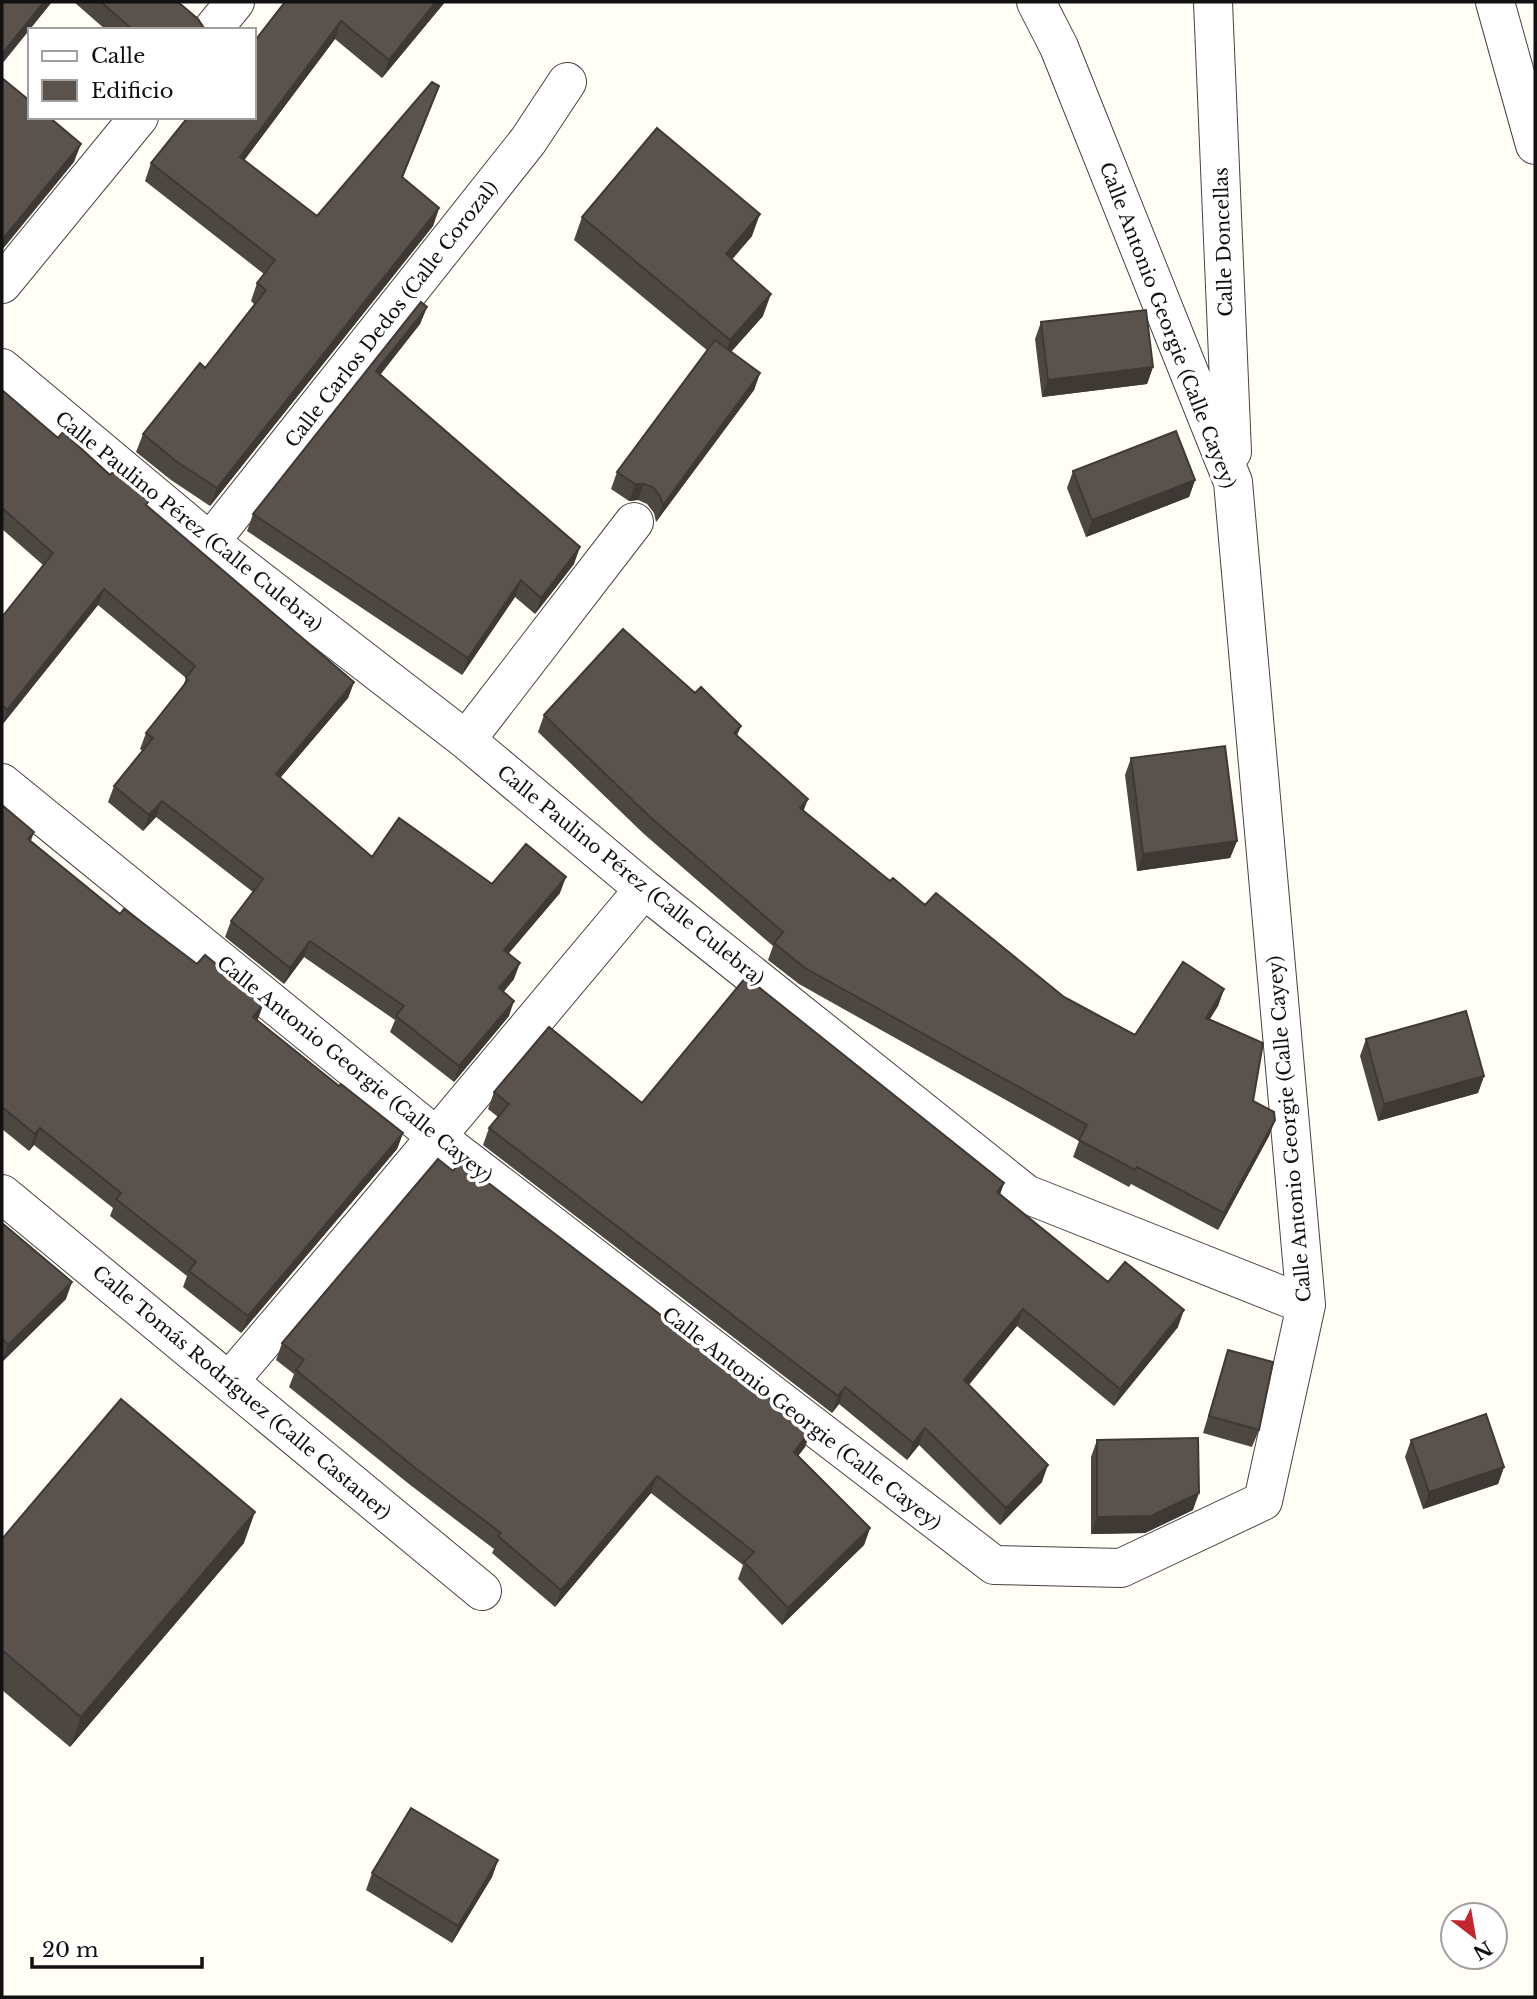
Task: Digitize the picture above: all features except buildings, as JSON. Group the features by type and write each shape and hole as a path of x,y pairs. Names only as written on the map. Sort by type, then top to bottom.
{"street":[{"path":"214,28 235,2"},
{"name":"Calle Antonio Georgie (Calle Cayey)","path":"2,783 437,1137 994,1565 1121,1568 1263,1501 1306,1305 1233,482 1059,47 1036,2"},
{"name":"Calle Doncellas","path":"1213,2 1233,482"},
{"path":"1495,2 1535,145"},
{"name":"Calle Carlos Dedos (Calle Corozal)","path":"210,542 528,141 567,82"},
{"path":"2,284 137,119"},
{"name":"Calle Paulino Pérez (Calle Culebra)","path":"2,368 210,542 466,740 643,889 1026,1194 1306,1305"},
{"path":"466,740 634,522"},
{"path":"230,1380 643,889"},
{"name":"Calle Tomás Rodríguez (Calle Castaner)","path":"2,1194 482,1591"}]}
